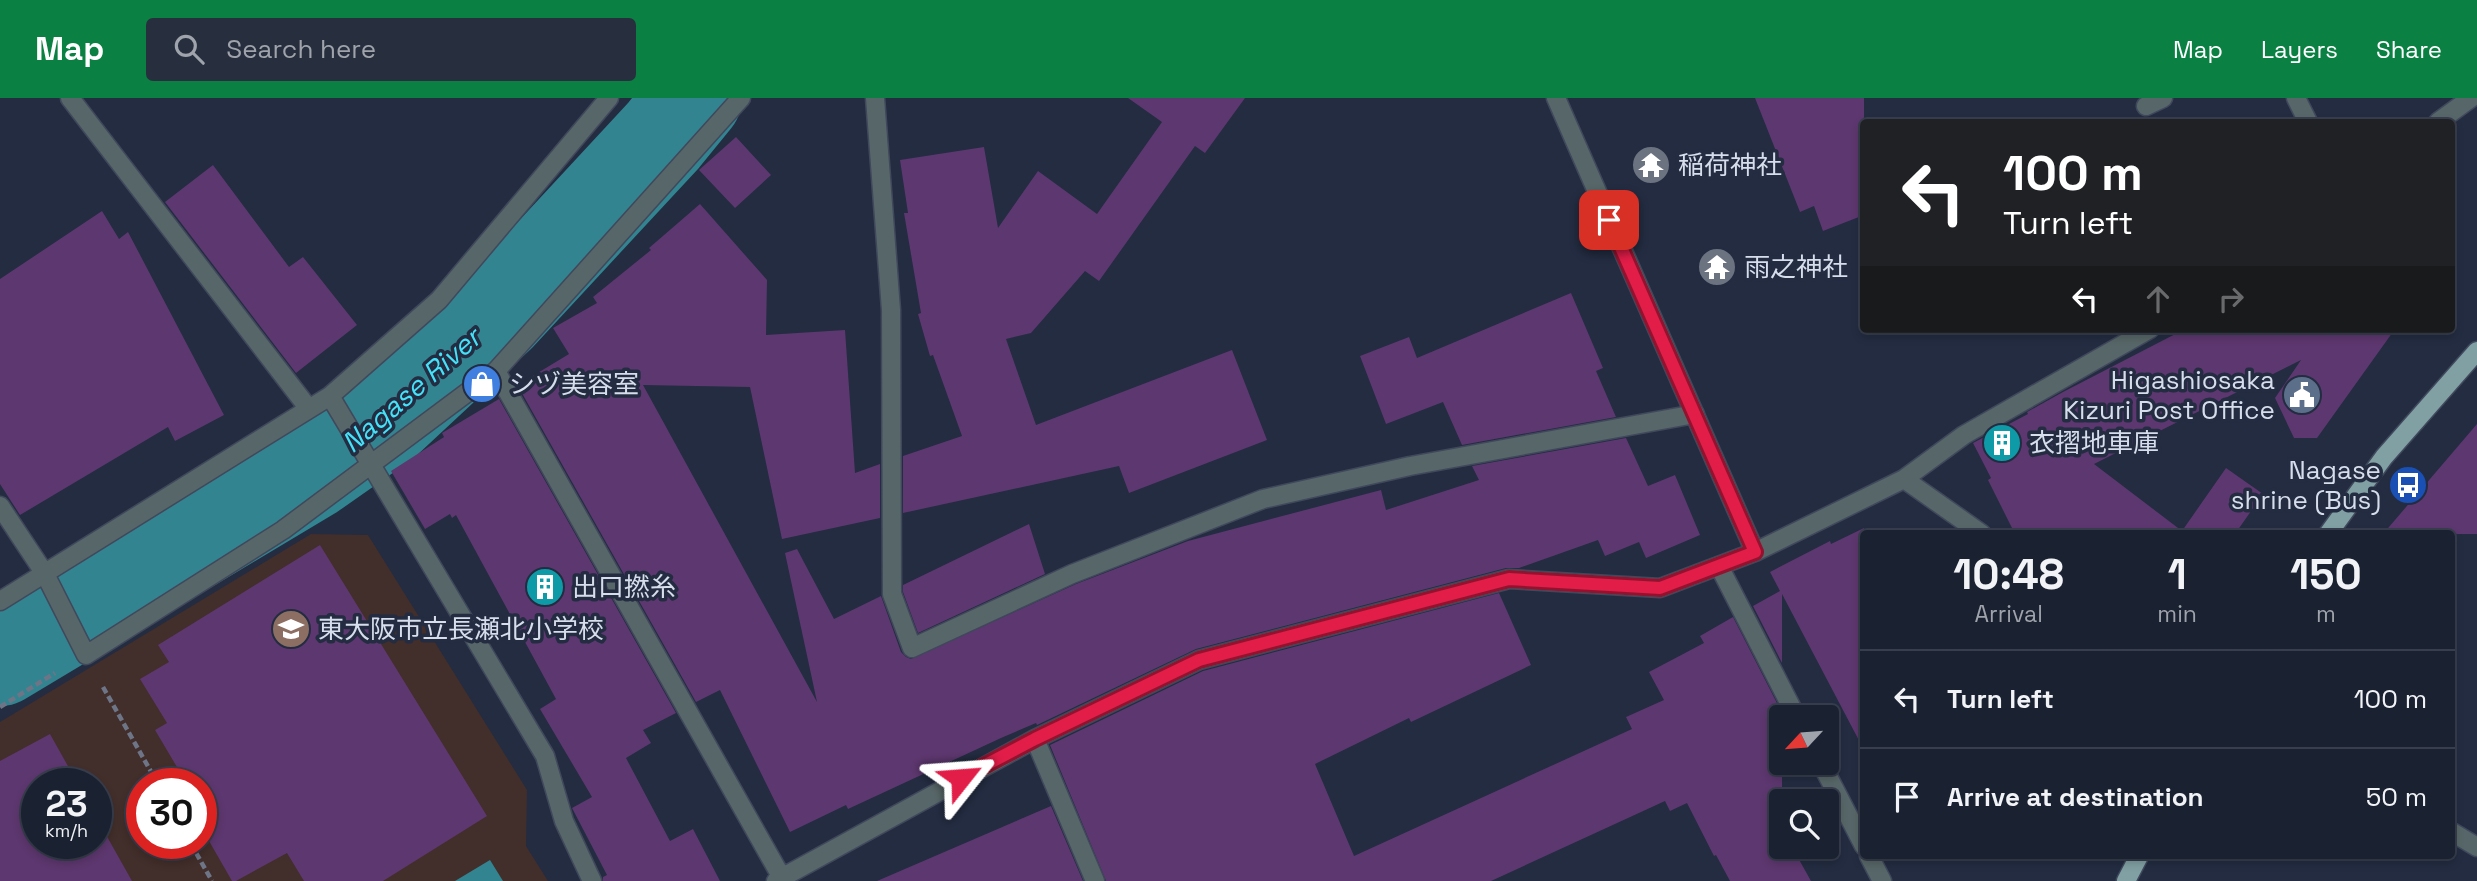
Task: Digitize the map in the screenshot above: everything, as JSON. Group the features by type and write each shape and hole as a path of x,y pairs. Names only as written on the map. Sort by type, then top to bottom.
{"main road":[{"path":"2331,530 2384,457 2477,351"},
{"path":"2126,881 2137,859"}],"street":[{"path":"70,98 309,409"},
{"path":"0,601 309,409 334,403 439,300 610,98"},
{"path":"0,506 45,574 86,655 283,530 366,457 496,372 741,98"},
{"path":"875,98 891,310 892,594 912,648 1072,574 1263,499 1410,466 1695,414"},
{"path":"1556,98 1755,552"},
{"path":"2146,106 2163,98"},
{"path":"2296,98 2306,119"},
{"path":"2442,119 2471,98"},
{"path":"496,372 779,879 1035,739 1199,660 1509,579 1660,588 1755,552 1904,479 1964,435 2143,333"},
{"path":"334,403 545,756 564,821 592,881"},
{"path":"1904,479 1976,530"},
{"path":"1719,566 1790,705"},
{"path":"1035,739 1095,881"},
{"path":"1827,775 1860,838"},
{"path":"2455,834 2477,847"},
{"path":"1871,859 1882,881"}],"path":[{"path":"0,706 86,655 149,768"},
{"path":"200,859 212,881"}],"shaded area":[{"name":"東大阪市立長瀬北小学校","path":"311,534 368,535 527,790 526,846 548,881 0,881 0,722"},
{"path":"490,860 503,881 455,881"}],"building":[{"path":"1128,98 1245,98 1205,153 1195,146 1099,281 1085,271 1031,333 1006,339 1036,425 1232,350 1267,440 1129,493 1119,466 903,513 903,456 962,436 933,355 930,356 918,314 921,313 904,213 908,213 900,160 984,147 998,228 1038,171 1097,214 1162,122"},
{"path":"1755,98 1864,98 1864,119 1860,119 1860,217 1823,231 1814,206 1800,212"},
{"path":"736,137 771,175 735,208 699,170"},
{"path":"213,165 289,267 303,257 357,325 296,373 165,202"},
{"path":"700,204 767,280 766,335 845,330 855,473 880,464 880,518 782,539 750,387 643,385 817,702 785,553 797,549 834,619 881,596 901,652 911,659 1076,584 1188,541 1381,490 1386,510 1479,480 1472,466 1626,438 1648,486 1675,475 1700,535 1646,558 1639,542 1605,556 1598,540 1519,568 1506,568 1196,649 1037,725 1036,723 1001,738 848,809 846,805 790,832 720,690 696,702 519,388 533,381 531,377 569,354 553,328 597,303 593,297 651,250 649,248"},
{"path":"102,211 119,239 128,232 224,415 175,441 168,427 20,515 0,484 0,279"},
{"path":"1571,293 1603,368 1596,371 1616,417 1462,445 1443,402 1386,424 1360,356 1409,337 1417,358"},
{"path":"2177,333 2392,333 2317,438 2294,438 2275,398 2301,360 2094,464 2181,530 2013,530 1973,443 2063,392"},
{"path":"499,399 676,713 643,730 651,743 626,758 670,841 693,829 720,881 603,881 603,877 607,875 572,808 592,797 540,709 556,699 456,515 452,518 450,514 425,529 391,471 444,437 442,433"},
{"path":"2477,424 2477,534 2455,534 2455,530 2386,530"},
{"path":"2226,468 2263,494 2238,530 2183,530"},
{"path":"1029,524 1045,574 918,633 903,585"},
{"path":"1864,528 1860,530 1860,742 1782,594 1782,663 1753,606 1780,591 1770,572 1830,541 1831,544"},
{"path":"320,545 487,816 383,881 304,881 287,853 232,881 217,855 217,768 178,768 155,730 167,723 140,679 169,662 158,645"},
{"path":"1499,593 1531,665 1411,722 1409,718 1315,764 1354,856 1632,729 1626,717 1664,700 1649,672 1704,643 1700,636 1733,617 1778,705 1769,705 1769,775 1782,775 1782,789 1769,789 1769,859 1799,859 1811,881 1730,881 1687,803 1670,811 1665,801 1491,881 1106,881 1050,745 1203,671"},
{"path":"50,734 69,768 21,768 21,859 112,859 112,845 132,881 0,881 0,761"},
{"path":"1051,806 1083,881 877,881"}],"waterway":[{"name":"Nagase River","path":"0,658 312,471 382,422 498,314 663,136 694,98"}],"place":[{"name":"稲荷神社","path":"1651,165"},
{"name":"雨之神社","path":"1717,267"},
{"name":"シヅ美容室","path":"482,384"},
{"name":"Higashiosaka Kizuri Post Office","path":"2302,395"},
{"name":"衣摺地車庫","path":"2002,443"},
{"name":"Nagase shrine (Bus)","path":"2408,485"},
{"name":"出口撚糸","path":"545,587"},
{"name":"東大阪市立長瀬北小学校","path":"291,629"}],"route":[{"path":"961,778 1199,660 1509,579 1660,588 1755,552 1609,220"}]}
